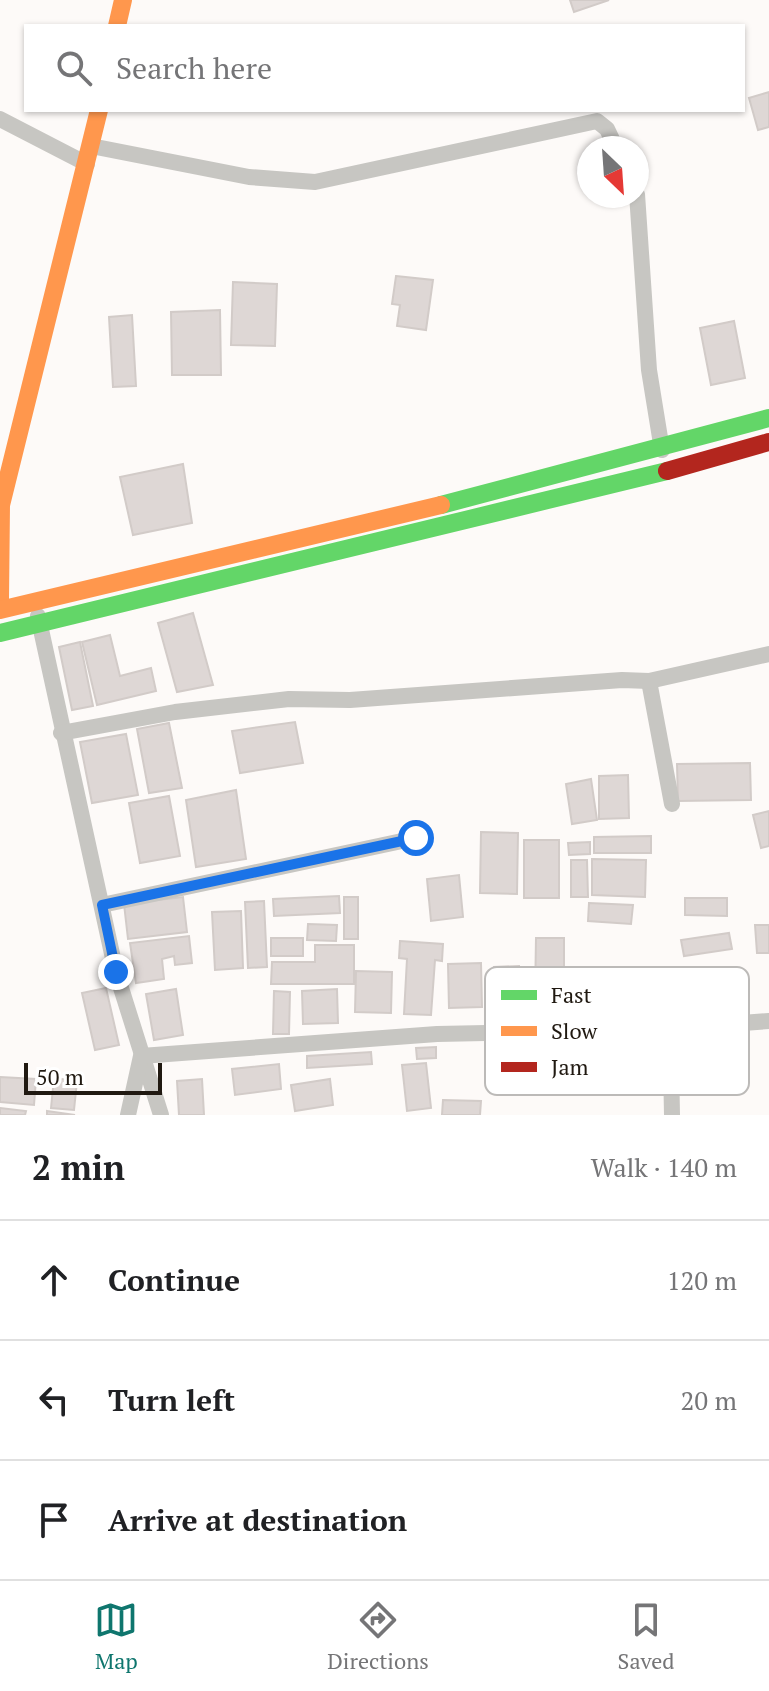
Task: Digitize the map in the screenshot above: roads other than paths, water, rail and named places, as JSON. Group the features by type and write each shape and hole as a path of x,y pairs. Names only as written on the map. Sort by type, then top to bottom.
{"main road":[{"path":"117,24 123,0"},
{"path":"0,599 1,505 99,112"},
{"path":"769,418 662,450 0,610 2,633 601,490 769,442"}],"street":[{"path":"0,119 89,155 249,177 315,182 597,121 610,136"},
{"path":"638,208 649,370 662,450"},
{"path":"36,603 61,733 116,972 161,1115"},
{"path":"61,733 175,712 289,699 350,700 622,680 649,681 769,654"},
{"path":"649,681 672,804"},
{"path":"102,905 416,838"},
{"path":"749,1022 769,1021"},
{"path":"141,1056 485,1033"},
{"path":"128,1115 141,1056"},
{"path":"672,1095 672,1115"}]}
